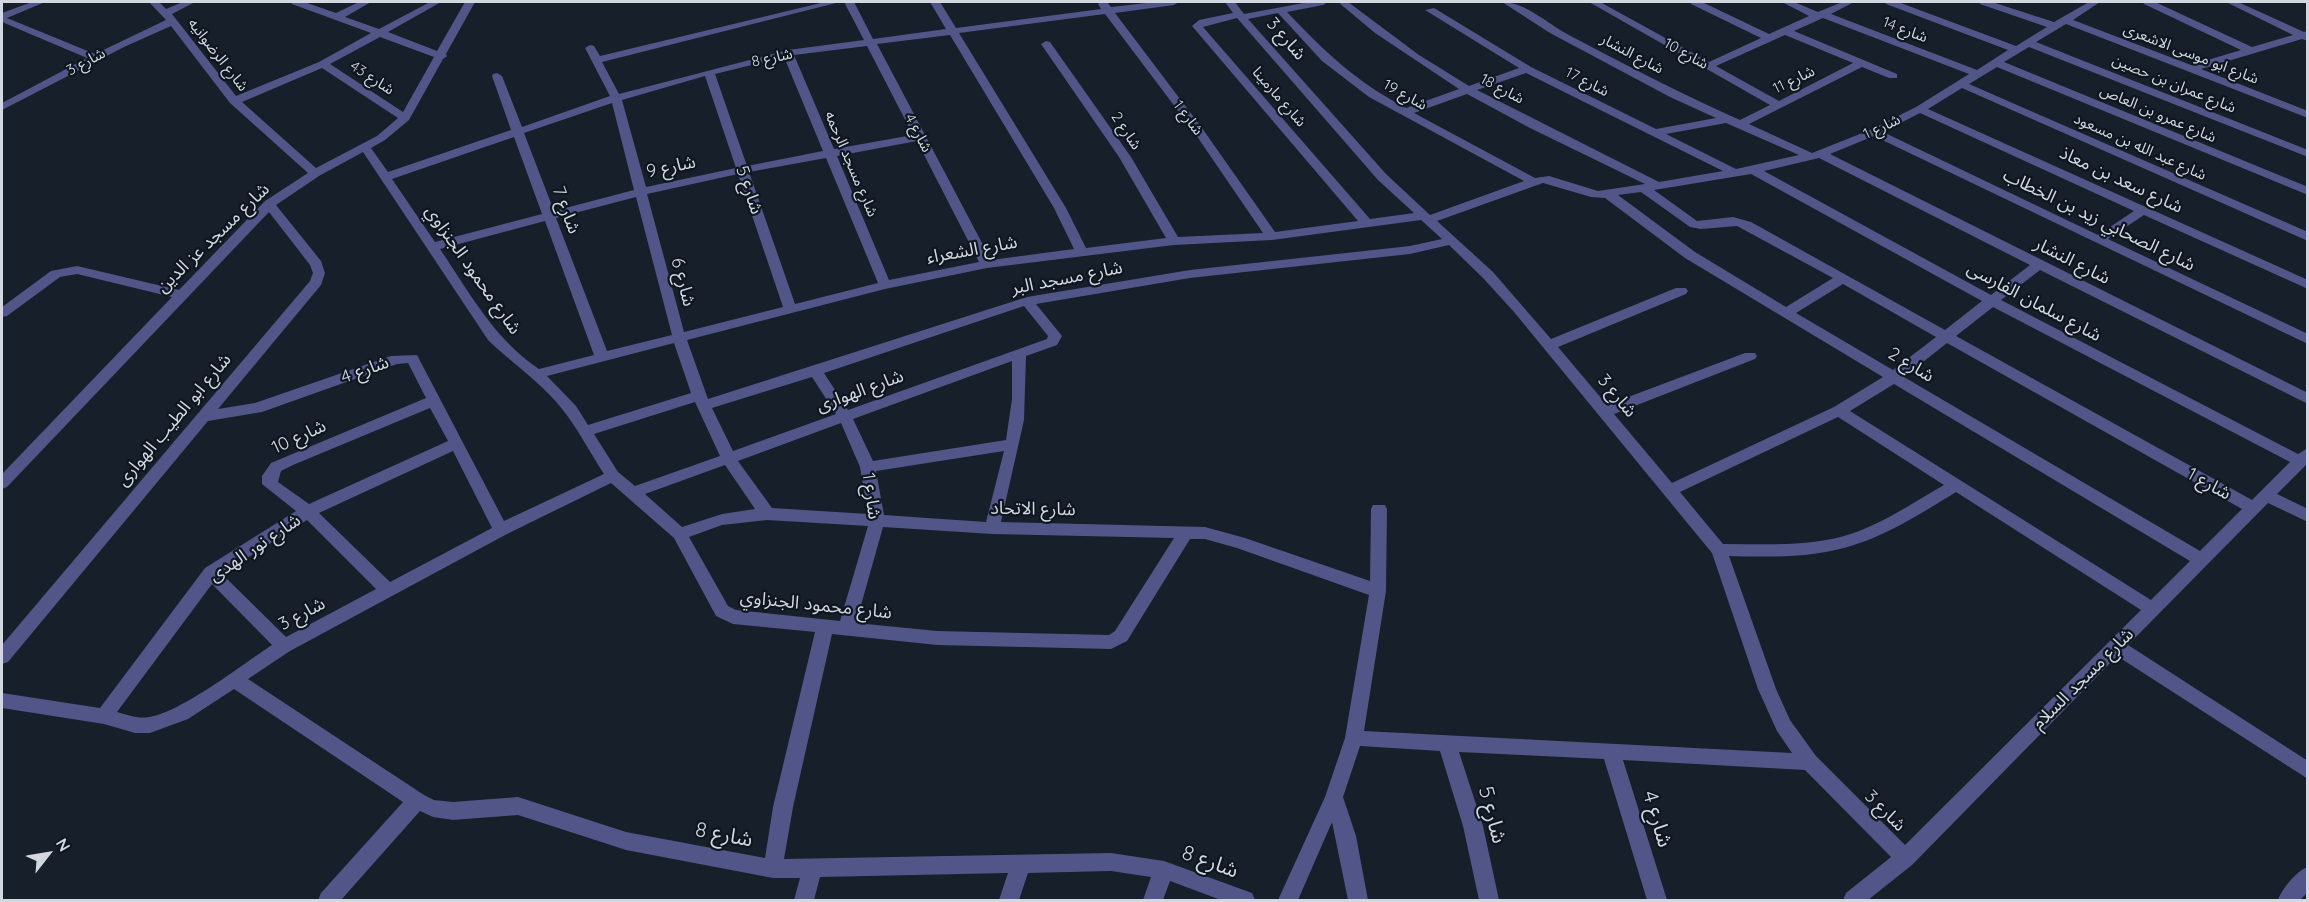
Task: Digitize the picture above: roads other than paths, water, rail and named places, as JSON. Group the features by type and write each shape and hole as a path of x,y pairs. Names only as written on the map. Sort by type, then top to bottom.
{"street":[{"path":"2,17 40,2"},
{"name":"شارع الرضوانيه","path":"154,2 169,17 234,101 315,173"},
{"name":"شارع 3","path":"2,105 169,17 190,2"},
{"path":"296,2 442,56"},
{"path":"337,17 366,2"},
{"path":"234,101 323,64 436,2"},
{"name":"شارع مسجد عز الدين","path":"2,483 269,204 315,173 381,138 405,118 442,56 470,2"},
{"name":"شارع 6","path":"767,514 729,459 701,401 679,337 616,98 593,54 835,2"},
{"name":"شارع 4","path":"849,2 987,264"},
{"path":"935,2 1060,208 1081,251"},
{"name":"شارع 8","path":"385,177 616,98 708,72 788,53 952,31 1104,6 1174,2"},
{"name":"شارع 3","path":"1230,2 1365,158 1511,300 1719,550 1767,689 1783,725 1809,762 1905,858"},
{"path":"1240,16 1323,2"},
{"name":"شارع 18","path":"1343,2 1417,59 1650,187"},
{"name":"شارع النشار","path":"1507,2 1554,31 1664,90 1739,125 1816,156 2039,264 2307,399"},
{"name":"شارع 10","path":"1593,2 1778,105"},
{"path":"1695,2 1769,38"},
{"path":"1787,2 1820,15"},
{"path":"1708,66 1849,2"},
{"path":"1890,2 2017,50"},
{"name":"شارع ابو موسى الاشعرى","path":"1984,2 2060,23 2190,69 2307,115"},
{"name":"شارع 1","path":"1425,218 1542,179 1553,179 1586,194 1608,194 1753,170 1816,156 1874,132 1920,108 2029,43 2089,2"},
{"path":"2148,2 2251,51"},
{"path":"2231,2 2306,36"},
{"name":"شارع 1","path":"1104,6 1198,130 1272,236"},
{"name":"شارع 19","path":"1280,9 1347,77 1373,95 1534,182"},
{"name":"شارع 17","path":"1430,10 1527,69 1735,173"},
{"name":"شارع 14","path":"1820,15 1978,74"},
{"name":"شارع مارمينا","path":"1240,16 1203,22 1197,26 1366,223"},
{"path":"2,17 94,58"},
{"path":"1785,31 1893,76"},
{"path":"2190,69 2306,36"},
{"name":"شارع عمران بن حصين","path":"2029,43 2307,154"},
{"name":"شارع 2","path":"1046,45 1125,158 1174,241"},
{"name":"شارع مسجد الرحمه","path":"788,53 885,285"},
{"name":"شارع 11","path":"1739,125 1863,63"},
{"name":"شارع عمرو بن العاص","path":"1997,63 2307,192"},
{"name":"شارع 43","path":"323,64 405,118"},
{"path":"1405,112 1527,69"},
{"name":"شارع 5","path":"708,72 790,309"},
{"name":"شارع 7","path":"497,76 602,357"},
{"name":"شارع عبد الله بن مسعود","path":"1961,84 2307,237"},
{"name":"شارع سعد بن معاذ","path":"1920,108 2307,285"},
{"path":"1654,133 1727,119"},
{"name":"شارع الصحابي زيد بن الخطاب","path":"1874,132 2307,340"},
{"name":"شارع 9","path":"432,247 640,192 742,170 920,137"},
{"name":"شارع محمود الجنزاوي","path":"364,146 493,337 520,363 537,374 572,410 613,476 680,534 722,611 733,617 937,638 1111,642 1121,636 1127,628 1188,531"},
{"name":"شارع سلمان الفارسى","path":"1753,170 1992,301 2304,457"},
{"name":"شارع 1","path":"1650,187 1694,224 1740,221 2253,508"},
{"name":"شارع 2","path":"1608,194 1690,255 2201,560"},
{"name":"شارع ابو الطيب الهوارى","path":"2,657 316,282 319,273 316,264 269,204"},
{"path":"2100,240 2143,210"},
{"name":"شارع الشعراء","path":"537,374 885,285 987,264 1174,241 1272,236 1366,223 1425,218"},
{"name":"شارع مسجد البر","path":"585,431 815,371 1027,301 1190,274 1398,251 1451,241"},
{"path":"1670,490 1839,411 1894,377 2039,264"},
{"path":"2,313 56,274 77,270 180,295"},
{"path":"1786,313 1843,278"},
{"path":"1549,345 1681,291"},
{"name":"شارع الهوارى","path":"632,493 1052,342 1055,336 1027,301"},
{"path":"993,528 1013,444 1021,393 1019,355"},
{"path":"1605,412 1750,356"},
{"name":"شارع 4","path":"202,417 256,408 404,357 412,358 501,530"},
{"name":"شارع 1","path":"815,371 845,417 868,468 877,521 846,629"},
{"name":"شارع 10","path":"388,590 308,511 270,484 270,476 276,467 435,400"},
{"path":"1839,411 2152,609"},
{"name":"شارع نور الهدى","path":"104,716 211,573 308,511 457,443"},
{"path":"868,468 1013,444"},
{"name":"شارع مسجد السلام","path":"1854,900 1905,858 2304,457"},
{"name":"شارع 3","path":"2,700 104,716 135,725 150,725 166,721 182,714 284,646 501,530 613,476"},
{"path":"1719,550 1786,550 1828,546 1861,537 1956,485"},
{"path":"2266,495 2307,516"},
{"path":"1288,900 1334,797 1354,738 1378,591 1379,509"},
{"name":"شارع الاتحاد","path":"680,534 708,522 737,515 767,514 993,528 1188,531 1230,539 1378,591"},
{"path":"211,573 284,646"},
{"path":"773,869 785,797 825,627"},
{"path":"2116,646 2307,771"},
{"name":"شارع 8","path":"234,679 417,801 433,808 453,811 518,806 626,841 773,869 1111,862 1164,870 1245,900"},
{"path":"1354,738 1809,762"},
{"name":"شارع 5","path":"1447,743 1473,826 1489,900"},
{"name":"شارع 4","path":"1611,751 1657,900"},
{"path":"1334,797 1346,836 1358,900"},
{"path":"328,900 417,801"},
{"path":"1009,900 1021,863"},
{"path":"804,900 812,868"},
{"path":"1153,900 1164,870"},
{"path":"2288,900 2307,876"}]}
